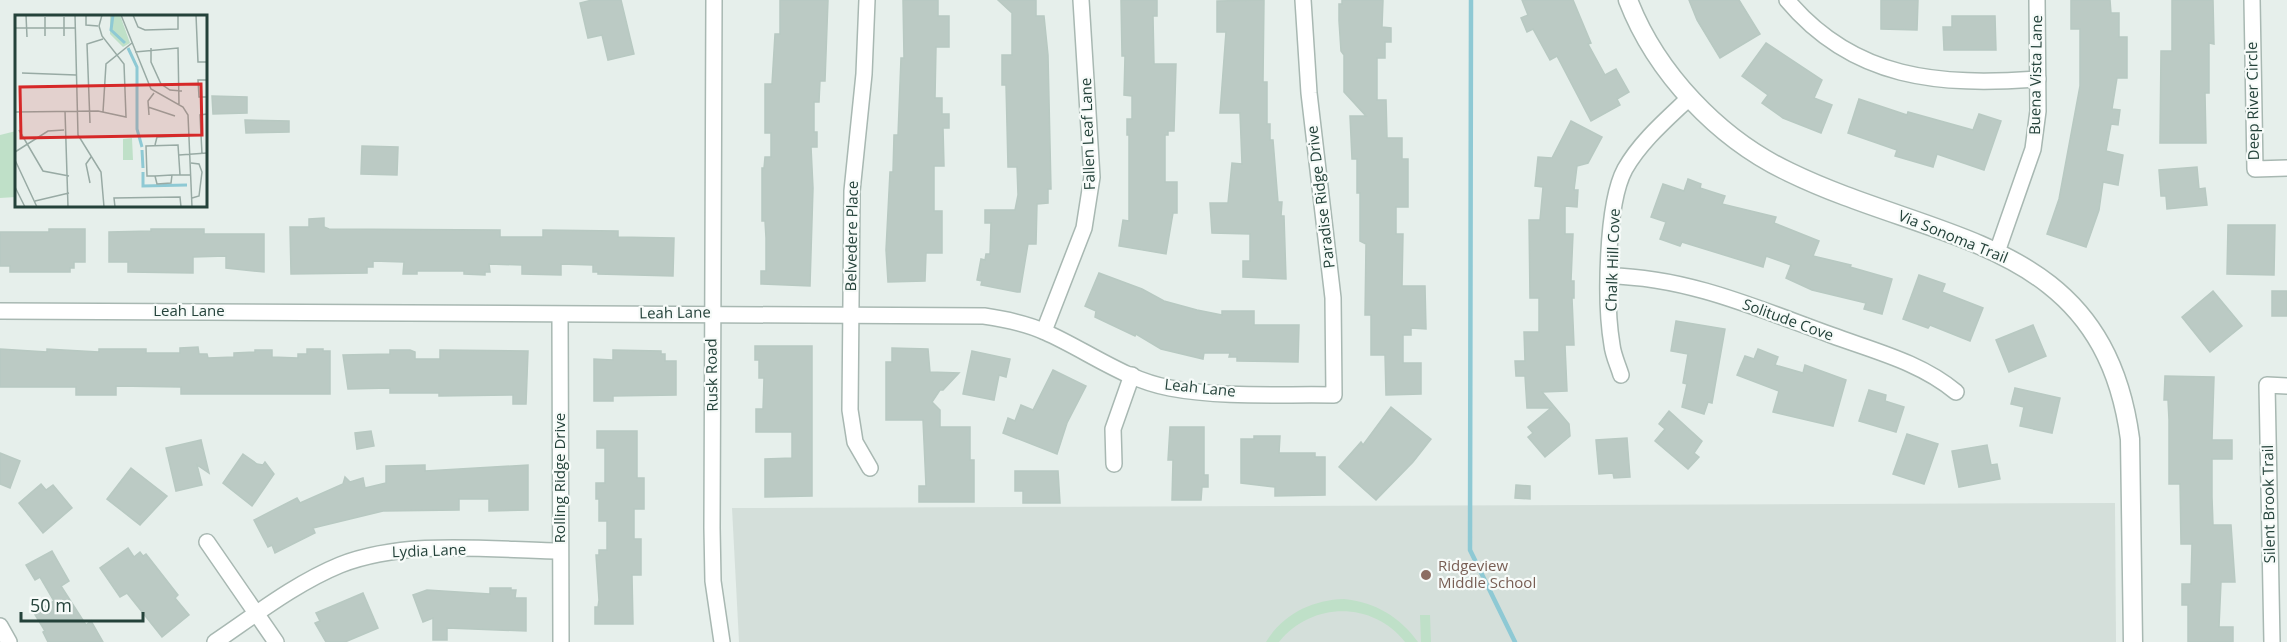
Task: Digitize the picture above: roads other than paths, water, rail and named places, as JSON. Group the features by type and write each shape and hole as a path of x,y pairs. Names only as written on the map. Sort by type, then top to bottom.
{"street":[{"name":"Rusk Road","path":"714,0 711,313 713,570 722,642"},
{"name":"Belvedere Place","path":"867,0 864,75 852,191 850,314 852,428 855,442 870,468"},
{"name":"Fallen Leaf Lane","path":"1044,331 1084,228 1092,177 1081,0"},
{"name":"Paradise Ridge Drive","path":"1303,0 1309,93 1333,298 1334,395"},
{"name":"Via Sonoma Trail","path":"1628,0 1656,54 1689,98 1729,134 1789,172 1997,252 2053,286 2066,298 2103,348 2120,389 2130,439 2133,642"},
{"path":"1787,0 1832,42 1891,71 1914,77 1958,82 2038,79"},
{"name":"Buena Vista Lane","path":"1997,252 2033,149 2038,79 2037,0"},
{"name":"Deep River Circle","path":"2252,0 2255,169 2287,168"},
{"name":"Chalk Hill Cove","path":"1621,375 1612,347 1610,276 1612,208 1620,181 1639,148 1689,98"},
{"name":"Solitude Cove","path":"1610,276 1674,284 1722,296 1920,368 1956,392"},
{"name":"Leah Lane","path":"0,311 233,310 560,315 711,313 984,315 1007,319 1044,331 1132,375 1169,388 1222,393 1334,395"},
{"name":"Rolling Ridge Drive","path":"560,315 561,642"},
{"path":"1114,464 1113,429 1132,375"},
{"name":"Silent Brook Trail","path":"2272,642 2267,386 2287,386"},
{"path":"207,542 276,642"},
{"name":"Lydia Lane","path":"215,642 317,576 340,565 391,551 559,550"},
{"path":"0,626 9,642"}],"waterway":[{"path":"1471,0 1470,550 1515,642"}],"place":[{"name":"Ridgeview Middle School","path":"1426,575"}]}
